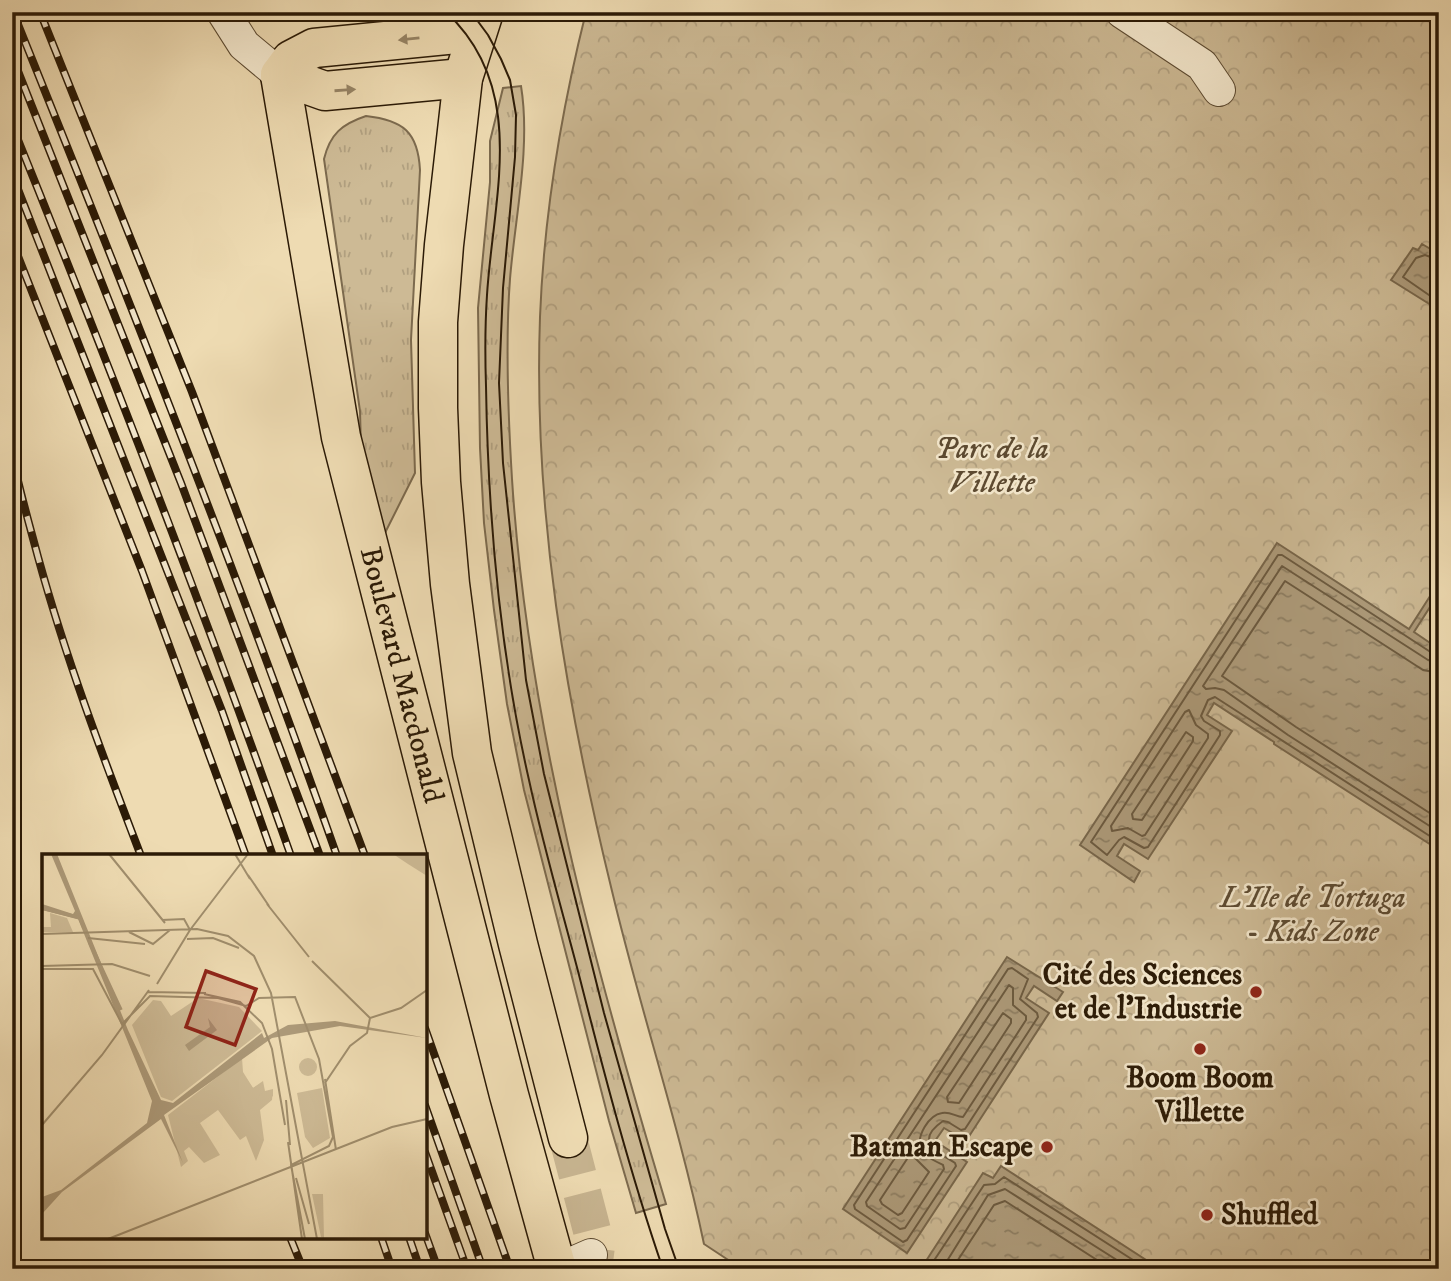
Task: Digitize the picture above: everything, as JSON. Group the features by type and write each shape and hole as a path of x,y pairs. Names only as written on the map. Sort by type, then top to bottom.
{"main road":[{"name":"Boulevard Macdonald","path":"568,1138 472,753 450,584 438,408 438,322 463,78 481,22 314,48 291,60 280,75 341,437 509,1095 569,1264"},
{"path":"280,75 325,92 463,78"}],"street":[{"path":"223,12 244,45 280,75"},
{"path":"1122,12 1202,65 1219,90"}],"green space":[{"name":"Parc de la Villette","path":"586,12 1439,12 1439,1269 742,1269 704,1244 595,820 567,678 548,534 539,390 542,279 555,164"},
{"path":"521,86 524,109 523,158 510,279 507,354 512,479 520,572 533,664 568,846 614,1026 666,1204 636,1213 609,1121 524,790 507,704 484,523 478,308 490,182 490,141 503,88"},
{"path":"366,116 390,121 406,130 416,146 420,170 411,340 415,473 384,535 361,448 360,411 324,159 338,131"}],"water":[{"path":"1422,244 1439,254 1439,310 1391,280 1413,248 1418,250"},
{"path":"1277,543 1409,629 1432,593 1437,596 1414,632 1439,649 1439,850 1214,703 1207,715 1232,731 1148,859 1124,844 1117,856 1140,871 1134,882 1080,845"},
{"path":"1007,957 1063,992 1057,1001 1034,986 1026,998 1049,1013 966,1141 944,1128 935,1141 967,1162 907,1253 843,1209"},
{"path":"1001,1166 1160,1269 930,1269 924,1264 983,1173 993,1178"}],"tunnel":[{"path":"568,1138 596,1246 593,1269"}],"tram line":[{"path":"446,12 472,42 488,75 497,110 499,183 487,295 487,435 497,584 510,683 546,853 618,1123 663,1269"},
{"path":"471,12 501,59 510,80 516,115 499,383 503,463 526,680 544,774 604,1013 665,1229 679,1269"}],"railway":[{"path":"13,12 180,432 336,854"},
{"path":"40,12 192,392 364,854"},
{"path":"12,56 181,483 319,854"},
{"path":"12,125 156,489 290,854"},
{"path":"12,174 222,711 272,854"},
{"path":"12,241 142,571 245,854"},
{"path":"12,454 38,557 61,633 140,854"},
{"path":"427,1034 510,1269"},
{"path":"427,1111 483,1269"},
{"path":"427,1158 467,1269"},
{"path":"291,1239 303,1269"},
{"path":"382,1239 392,1269"},
{"path":"410,1239 420,1269"},
{"path":"427,1239 438,1269"}],"place":[{"name":"Cité des Sciences et de l'Industrie","path":"1256,992"},
{"name":"Boom Boom Villette","path":"1200,1049"},
{"name":"Batman Escape","path":"1047,1147"},
{"name":"Shuffled","path":"1207,1215"}],"park label":[{"name":"L'Ile de Tortuga - Kids Zone","path":"1313,915"}]}
